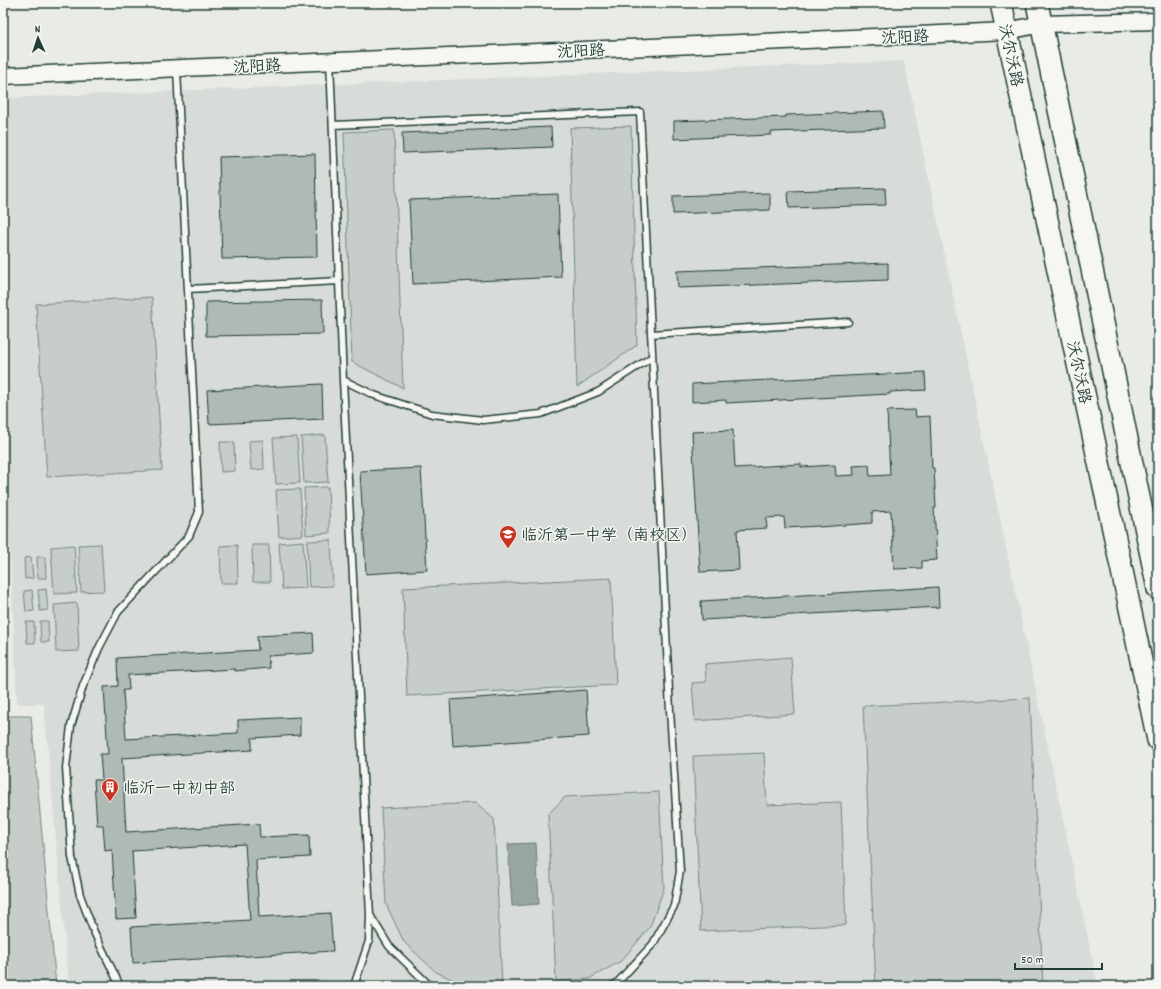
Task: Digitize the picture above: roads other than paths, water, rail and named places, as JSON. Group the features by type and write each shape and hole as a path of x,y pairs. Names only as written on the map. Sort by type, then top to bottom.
{"highway":[{"name":"沃尔沃路","path":"1001,3 1158,740"},
{"name":"沃尔沃路","path":"1037,3 1158,589"}],"street":[{"name":"沈阳路","path":"3,76 1007,32 1042,24 1158,21"}],"lane":[{"path":"330,61 343,380 370,915 369,941 354,986"},
{"path":"120,986 94,932 80,895 72,857 66,768 71,726 83,686 99,648 118,612 190,536 199,512 176,68"},
{"path":"333,125 640,112 680,871 674,906 653,944 616,984 612,986"},
{"path":"188,289 339,281"},
{"path":"651,334 848,322"},
{"path":"343,380 374,395 432,414 483,420 541,414 598,392 652,357"},
{"path":"370,915 389,946 427,983 432,986"}],"place":[{"name":"临沂第一中学（南校区）","path":"508,549"},
{"name":"临沂一中初中部","path":"110,802"}]}
